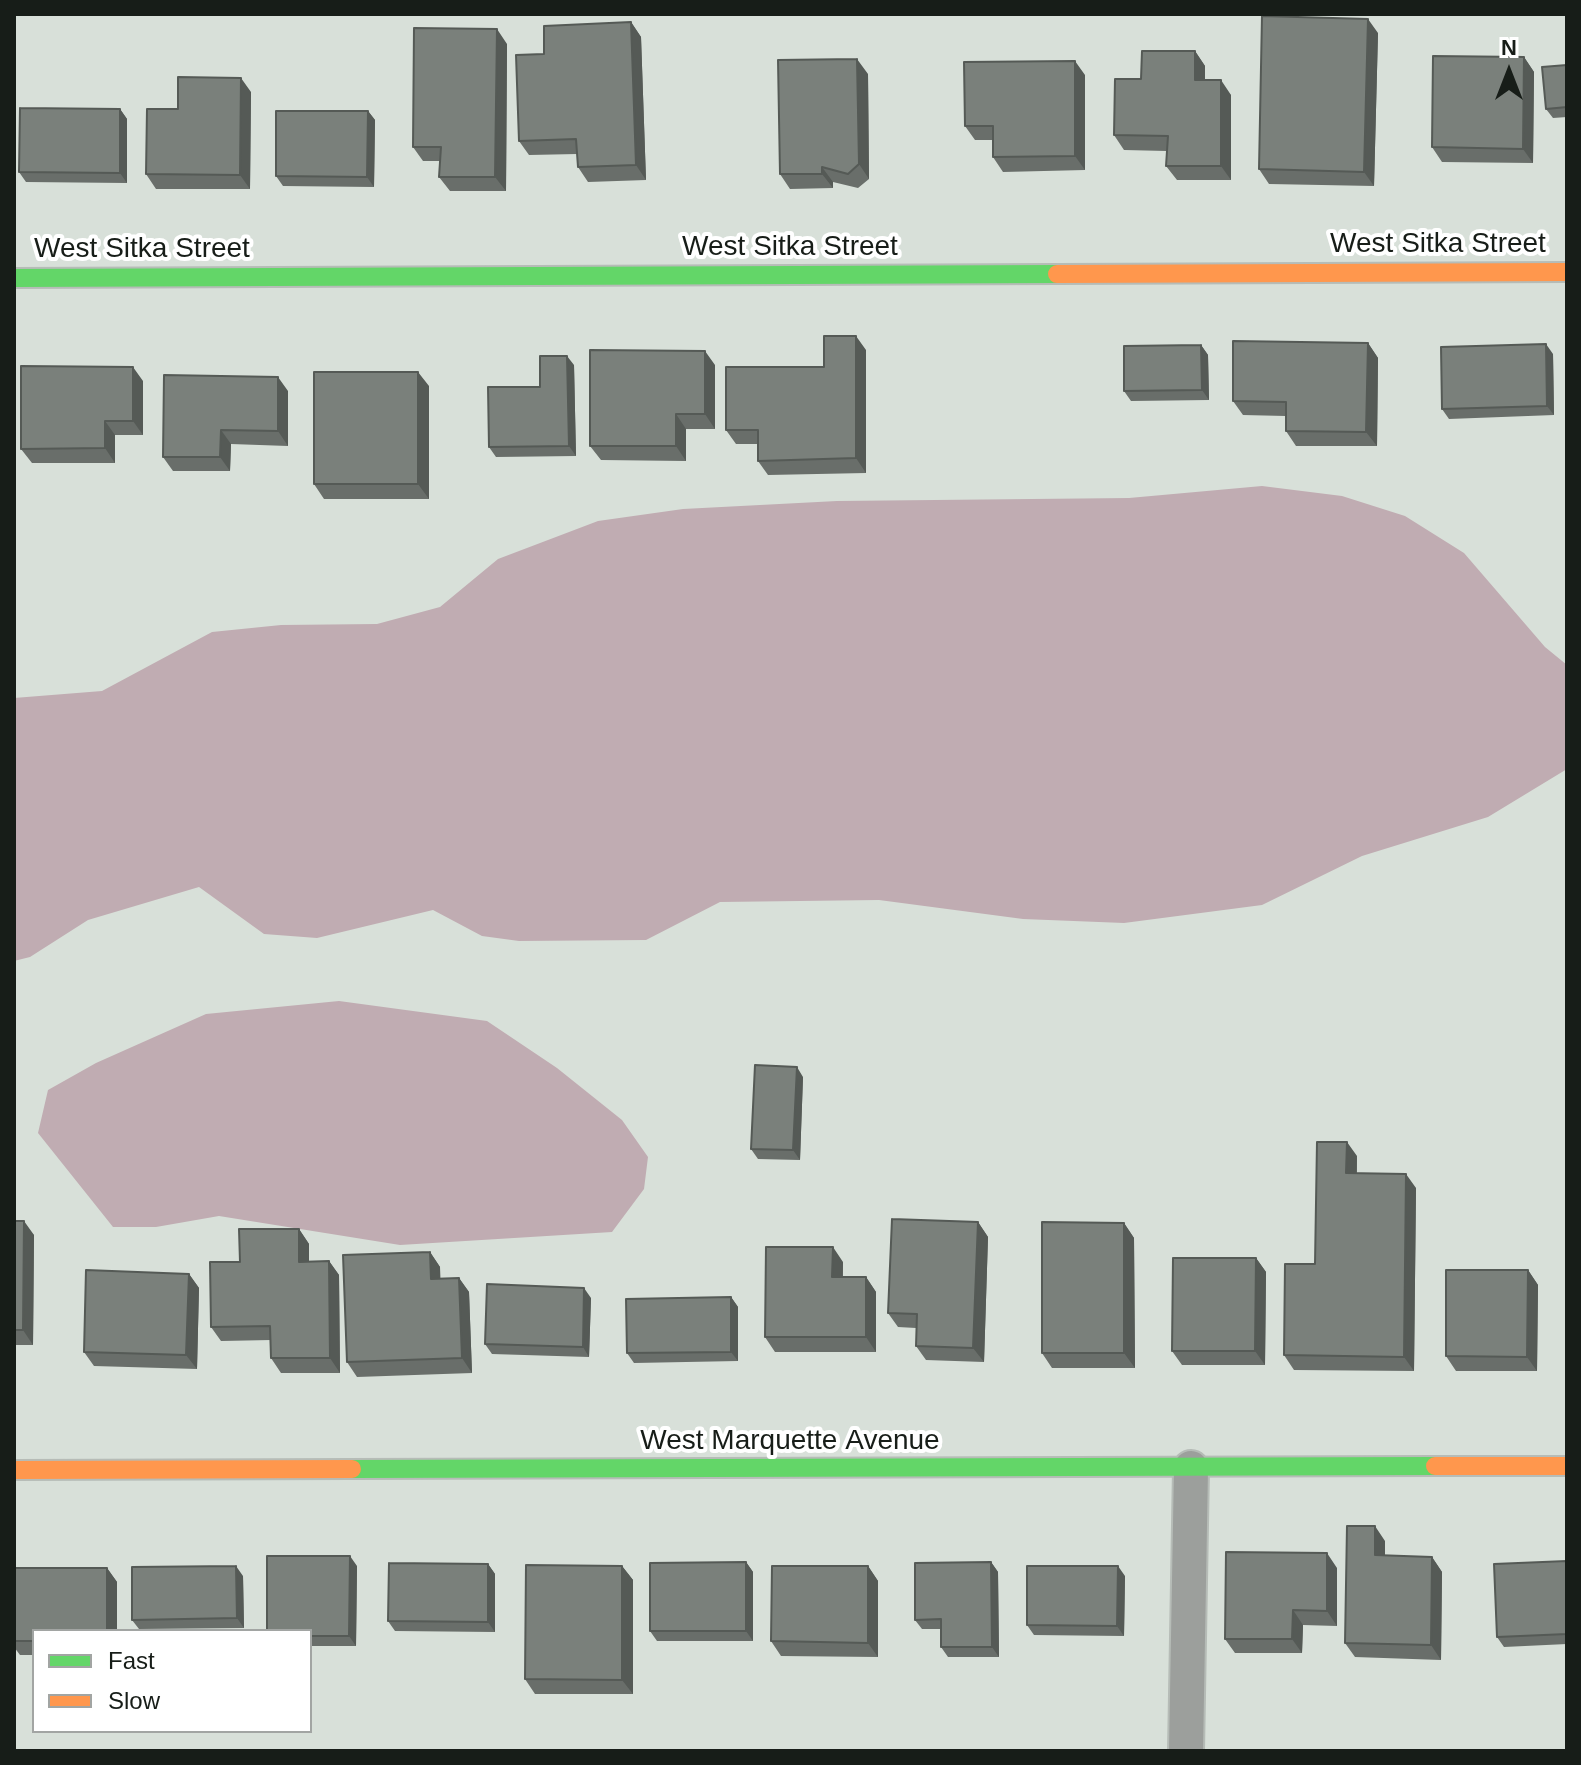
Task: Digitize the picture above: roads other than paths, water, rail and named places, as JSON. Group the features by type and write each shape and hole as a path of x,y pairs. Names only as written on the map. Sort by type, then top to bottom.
{"street":[{"name":"West Sitka Street","path":"14,278 1567,272"},
{"name":"West Marquette Avenue","path":"14,1470 1567,1466"},
{"path":"1186,1751 1191,1468"}]}
